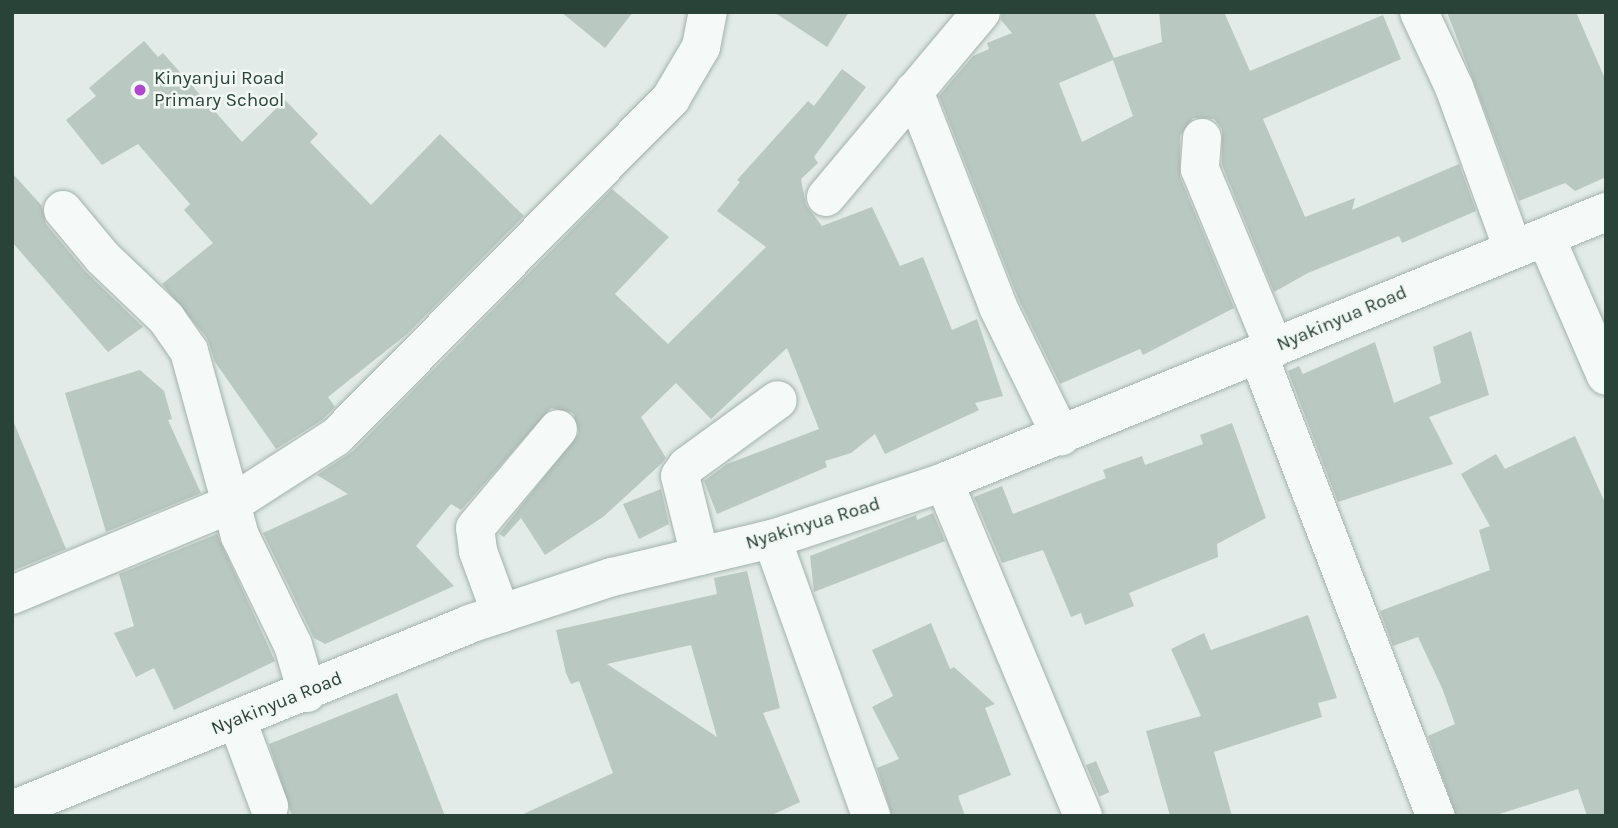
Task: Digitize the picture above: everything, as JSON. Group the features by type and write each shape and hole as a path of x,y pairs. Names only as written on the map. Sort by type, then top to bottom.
{"street":[{"path":"12,594 233,503 336,437 671,98 701,47 708,12"},
{"path":"826,197 981,12"},
{"path":"1419,12 1529,244 1606,376"},
{"path":"914,90 998,307 1061,436"},
{"path":"1202,138 1200,169 1435,816"},
{"path":"63,210 103,258 166,318 189,351 240,536 293,645 307,693"},
{"name":"Nyakinyua Road","path":"12,810 501,614 612,577 772,539 944,482 1606,212"},
{"path":"700,556 680,476 687,466 778,400"},
{"path":"501,614 478,551 475,528 558,429"},
{"path":"944,482 1083,816"},
{"path":"772,539 871,816"},
{"path":"237,720 269,806"}],"building":[{"path":"561,12 633,12 605,48"},
{"path":"774,12 849,12 827,47"},
{"path":"1002,12 1094,12 1114,58 1162,42 1159,12 1224,12 1250,71 1383,15 1401,59 1263,119 1305,217 1355,198 1352,210 1459,164 1476,211 1402,243 1399,236 1308,273 1274,292 1222,165 1222,129 1214,119 1193,118 1180,136 1180,177 1234,308 1143,355 1140,349 1060,384 1018,298 939,96 973,56 989,49 987,43 1012,33 1001,20","holes":["1113,60 1133,116 1082,142 1059,83"]},
{"path":"1447,12 1576,12 1606,81 1606,177 1575,191 1565,183 1519,201"},
{"path":"144,41 158,57 163,53 242,142 285,100 318,134 310,142 371,205 440,134 524,216 407,334 328,397 335,407 322,420 276,449 215,362 207,338 162,284 213,243 184,210 190,204 138,144 102,165 66,120 96,96 89,88"},
{"path":"842,69 866,87 814,157 818,163 801,179 806,205 822,226 872,207 900,266 923,257 952,330 977,319 1003,396 975,403 979,410 885,454 875,434 851,453 825,461 827,467 717,514 704,481 727,464 819,429 787,348 711,419 676,383 641,417 666,458 603,517 545,555 521,518 504,537 499,534 579,433 573,413 551,408 461,510 451,504 416,546 454,586 325,644 314,638 263,533 348,494 317,475 352,452 612,189 669,237 615,294 668,344 766,247 717,211 740,182 737,180 808,101 814,106"},
{"path":"12,173 42,206 46,224 86,272 143,327 108,352 12,242"},
{"path":"1471,331 1489,395 1429,417 1453,464 1338,502 1288,371 1299,366 1303,374 1375,342 1394,403 1441,383 1433,347"},
{"path":"140,370 164,391 172,419 168,420 201,493 106,532 65,393"},
{"path":"12,418 66,549 12,571"},
{"path":"1232,423 1266,518 1217,544 1218,557 1129,593 1134,606 1085,625 1081,613 1071,617 1043,550 1002,563 974,497 1002,486 1013,514 1106,478 1103,470 1142,456 1145,465 1203,444 1200,435"},
{"path":"1575,436 1606,505 1606,816 1587,816 1578,789 1493,816 1456,816 1428,736 1455,724 1442,688 1418,637 1393,646 1380,611 1490,570 1479,530 1490,526 1461,474 1496,454 1505,469"},
{"path":"661,489 669,524 639,539 623,504"},
{"path":"933,513 945,541 814,592 810,556 916,515 917,520"},
{"path":"217,534 275,661 174,710 154,668 136,677 114,633 134,626 119,574"},
{"path":"747,571 780,708 763,713 800,802 770,816 519,816 613,773 579,681 571,684 566,673 556,630 717,594 714,578","holes":["691,645 717,737 607,664"]},
{"path":"1308,615 1337,698 1318,703 1322,717 1214,752 1232,816 1170,816 1146,731 1201,716 1171,649 1204,633 1211,650"},
{"path":"931,623 950,669 954,667 995,704 985,708 1011,775 958,796 965,816 892,816 877,768 899,759 872,707 893,696 872,650"},
{"path":"397,693 445,816 292,816 269,744"},
{"path":"1096,761 1109,792 1099,797 1086,765"}],"place":[{"name":"Kinyanjui Road Primary School","path":"140,90"}]}
